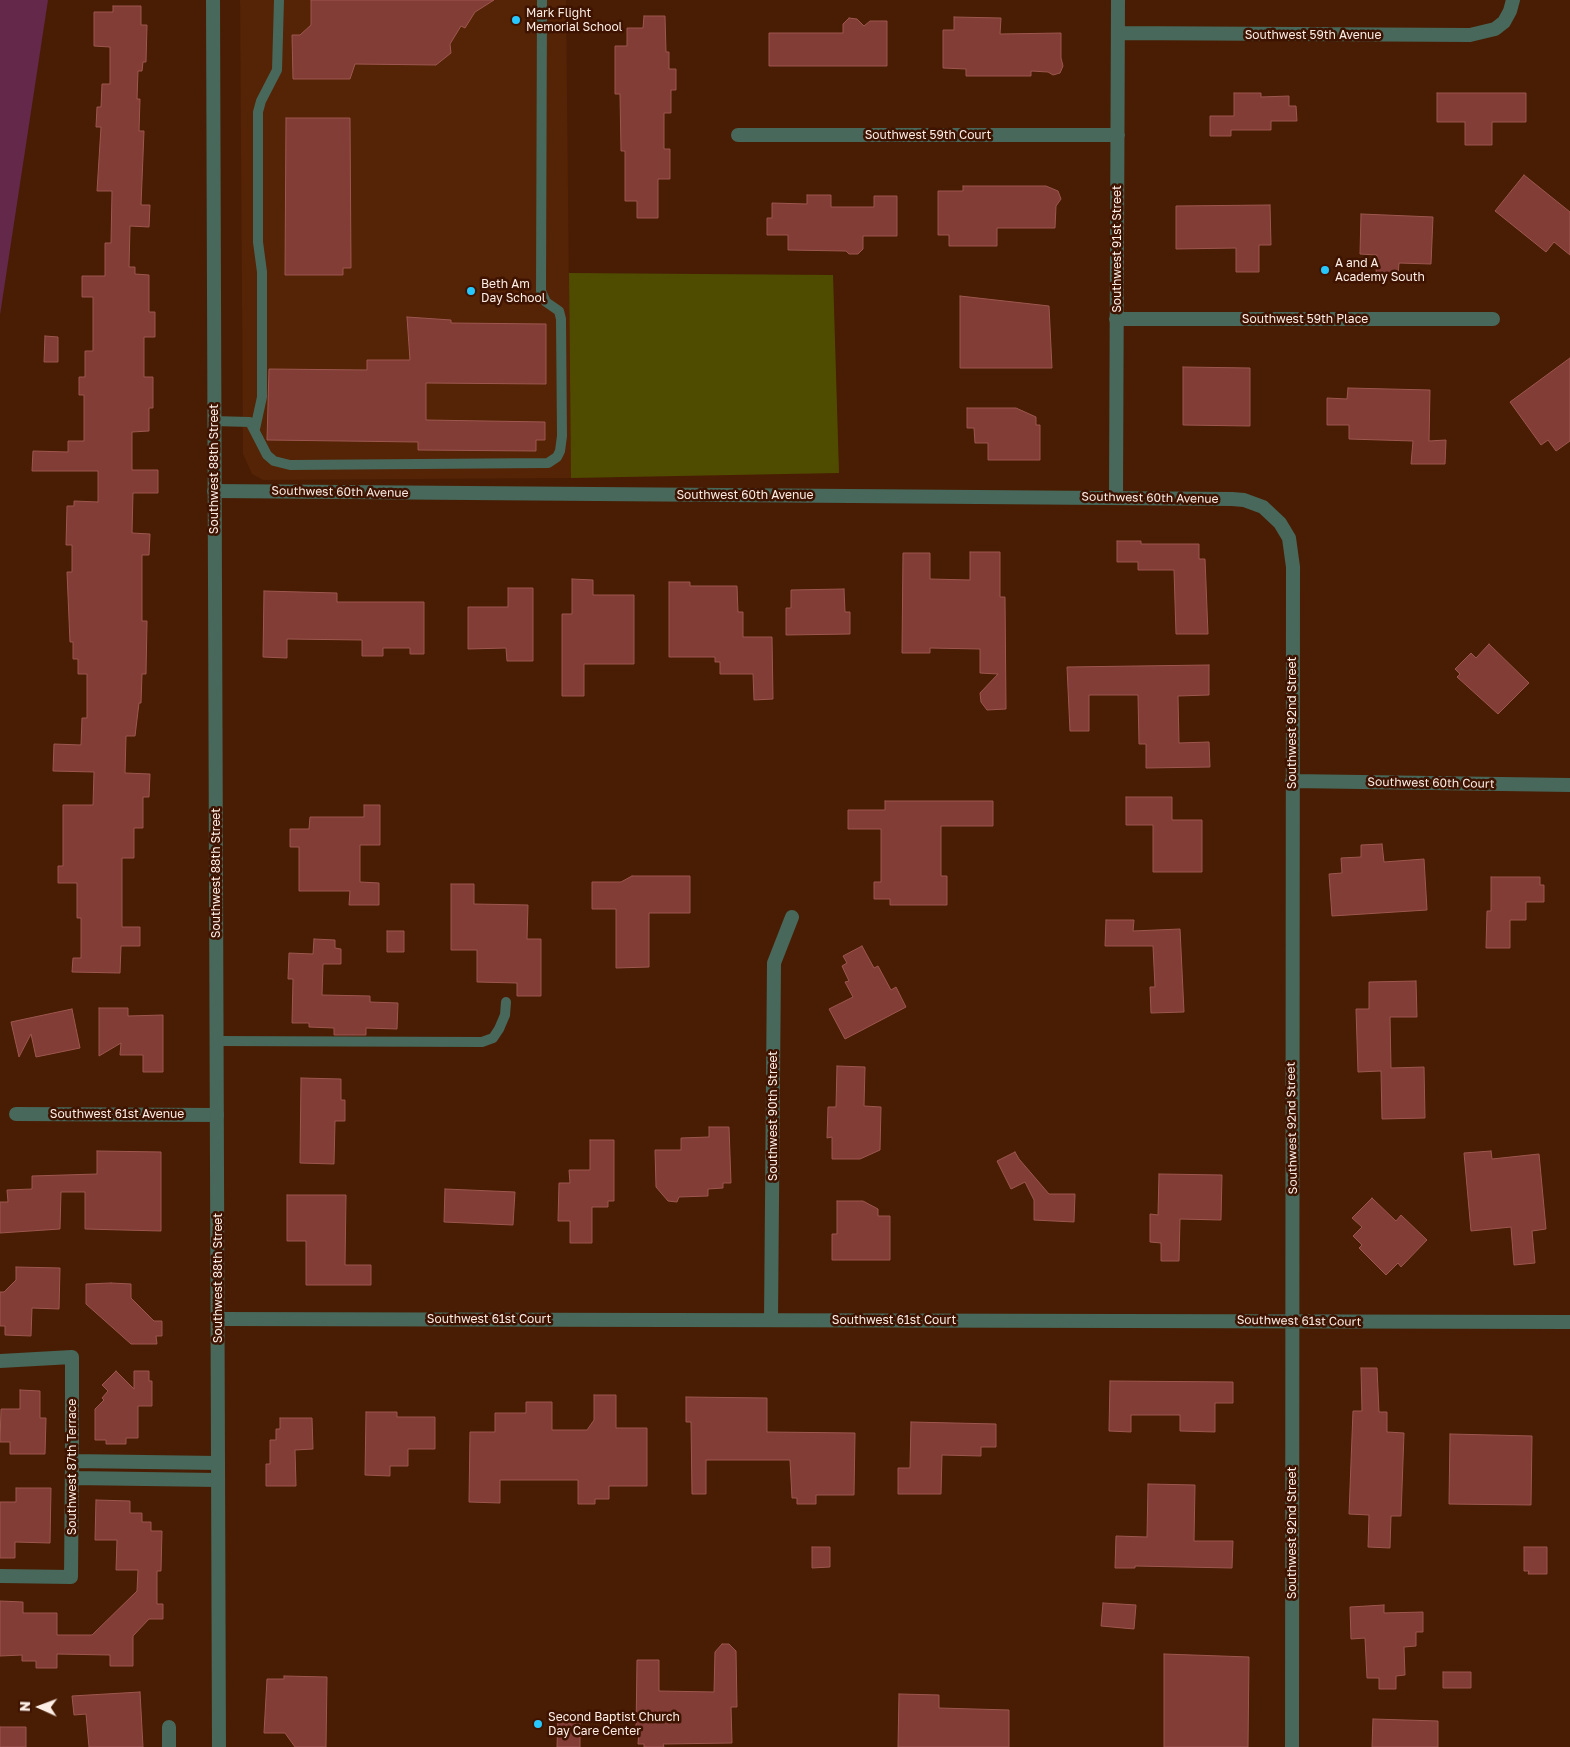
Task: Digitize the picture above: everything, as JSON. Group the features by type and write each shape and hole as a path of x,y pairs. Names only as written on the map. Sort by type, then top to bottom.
{"street":[{"name":"Southwest 88th Street","path":"213,0 219,1747"},
{"name":"Southwest 91st Street","path":"1116,498 1118,0"},
{"name":"Southwest 59th Avenue","path":"1119,34 1460,36 1483,34 1495,29 1504,22 1513,0"},
{"name":"Southwest 59th Court","path":"738,135 1118,135"},
{"name":"Southwest 59th Place","path":"1116,319 1493,319"},
{"name":"Southwest 60th Avenue","path":"214,491 1244,500 1263,507 1272,514"},
{"name":"Southwest 92nd Street","path":"1272,514 1289,538 1292,551 1292,1747"},
{"name":"Southwest 60th Court","path":"1292,781 1570,785"},
{"name":"Southwest 90th Street","path":"771,1320 774,964 792,917"},
{"name":"Southwest 61st Avenue","path":"16,1114 217,1115"},
{"name":"Southwest 61st Court","path":"219,1319 1570,1322"},
{"name":"Southwest 87th Terrace","path":"0,1361 72,1357 71,1577 0,1576"},
{"path":"72,1461 218,1463"},
{"path":"72,1478 218,1480"},
{"path":"169,1727 169,1747"}],"lane":[{"path":"279,0 277,70 261,100 258,112 258,242 262,272 262,397 256,429 259,442 267,455 274,461 290,465 548,463 557,457 560,451 562,436 561,319 559,311 546,302 541,291 542,0"},
{"path":"213,421 250,422 256,429"},
{"path":"217,1041 482,1042 493,1038 499,1029 505,1015 506,1002"}],"shaded area":[{"path":"0,0 48,0 0,315"},
{"path":"240,0 566,0 571,478 263,480 252,474 243,454"},
{"path":"569,273 833,275 839,473 571,478"}],"building":[{"path":"311,0 494,0 475,12 465,28 461,26 450,44 451,53 436,65 355,64 350,79 293,79 292,35 300,35 311,25"},
{"path":"113,6 141,6 141,25 147,25 146,62 143,62 142,71 138,71 137,99 140,99 139,131 144,131 141,205 150,205 149,227 130,226 129,267 135,267 135,274 149,275 149,312 155,312 155,337 144,337 144,377 153,377 153,408 149,408 149,431 132,432 132,470 158,470 158,493 133,493 132,533 150,534 149,555 142,555 142,621 147,621 146,674 142,674 141,703 139,703 135,736 126,736 125,773 150,774 149,797 143,797 143,828 134,828 134,858 122,858 122,927 140,927 140,946 121,946 120,973 72,972 73,958 81,958 81,918 77,918 77,883 58,883 58,866 63,866 63,805 93,805 94,772 53,771 54,744 81,745 82,718 87,718 87,674 78,674 78,659 73,659 73,642 70,642 67,572 72,572 72,545 66,545 67,506 74,506 74,501 98,502 98,471 32,471 33,451 68,452 68,441 84,441 84,395 79,395 79,377 85,377 85,351 93,351 93,297 82,297 82,276 105,276 105,243 111,243 112,191 97,191 101,127 96,127 97,107 101,107 102,84 110,84 110,47 94,46 94,12 113,12"},
{"path":"644,16 665,16 666,52 669,52 669,69 676,69 676,90 671,90 671,113 664,113 664,149 670,149 670,179 658,179 658,218 637,218 637,201 625,201 625,151 621,151 620,94 615,94 615,46 627,46 627,28 643,28"},
{"path":"954,17 1001,18 1000,34 1061,33 1061,58 1063,66 1060,73 1053,75 1048,72 1031,71 1031,76 966,76 966,69 943,68 943,30 954,30"},
{"path":"849,18 857,19 864,26 870,21 887,21 887,66 769,66 769,33 843,33 843,24"},
{"path":"1234,93 1261,93 1261,97 1289,96 1289,106 1296,106 1297,121 1271,121 1271,130 1231,130 1231,136 1210,136 1210,116 1234,116"},
{"path":"1437,93 1526,93 1526,122 1492,122 1492,145 1465,145 1465,122 1437,122"},
{"path":"286,118 350,118 351,268 343,268 343,275 285,275"},
{"path":"1524,175 1570,212 1570,255 1554,242 1546,252 1495,211"},
{"path":"963,186 1046,186 1058,191 1061,199 1056,206 1055,228 997,228 997,246 949,246 949,235 938,235 938,191 963,191"},
{"path":"807,195 831,195 831,207 874,207 874,196 897,196 897,236 863,236 863,249 858,254 849,254 846,251 788,250 788,235 767,235 767,218 772,218 772,203 807,204"},
{"path":"1270,205 1271,245 1259,245 1259,272 1236,272 1236,248 1176,249 1176,206"},
{"path":"1361,214 1433,217 1431,264 1399,263 1398,275 1376,274 1377,255 1360,254"},
{"path":"960,296 1049,306 1052,368 960,368"},
{"path":"407,317 451,320 451,323 546,324 546,384 426,383 426,420 545,422 545,440 536,440 536,451 418,450 418,442 267,440 269,369 367,370 367,360 410,360"},
{"path":"45,336 58,337 58,362 44,362"},
{"path":"1570,358 1570,441 1556,451 1548,440 1541,445 1510,402"},
{"path":"1183,367 1250,368 1250,426 1183,425"},
{"path":"1348,388 1430,390 1429,441 1446,440 1445,464 1411,464 1413,441 1349,439 1349,425 1327,425 1327,398 1347,399"},
{"path":"967,408 1016,408 1036,417 1036,425 1040,425 1040,460 988,460 988,443 975,443 974,428 967,428"},
{"path":"1117,541 1141,541 1141,544 1199,544 1199,559 1205,559 1208,634 1176,634 1174,570 1138,570 1138,562 1117,562"},
{"path":"970,552 1000,552 1000,597 1005,597 1006,709 987,710 981,702 980,693 998,674 980,673 980,649 930,648 930,653 902,653 903,553 930,553 930,579 970,580"},
{"path":"572,579 593,580 593,595 634,595 634,664 584,664 584,696 562,696 562,614 572,614"},
{"path":"669,582 690,582 690,586 737,586 738,612 743,612 743,637 772,637 773,699 754,700 753,674 720,674 720,662 715,662 715,657 669,657"},
{"path":"508,588 533,588 533,661 507,661 506,648 468,649 468,607 508,607"},
{"path":"844,589 845,612 850,612 850,634 786,635 786,608 791,608 791,590"},
{"path":"264,591 337,593 337,602 424,602 424,654 410,654 410,648 383,648 383,656 362,656 362,640 287,639 287,658 263,657"},
{"path":"1489,644 1529,683 1498,714 1457,677 1460,674 1455,669 1471,653 1476,658"},
{"path":"1209,665 1209,695 1178,696 1179,743 1209,742 1210,767 1146,768 1146,744 1139,744 1138,695 1089,695 1089,731 1070,731 1067,667"},
{"path":"1126,797 1172,797 1172,820 1202,820 1202,872 1153,872 1153,825 1126,825"},
{"path":"885,801 993,801 993,826 941,826 941,876 947,876 947,905 890,905 890,899 874,899 874,882 881,882 881,829 848,829 848,810 885,810"},
{"path":"364,805 380,805 380,845 360,845 360,882 379,883 379,905 349,905 350,891 299,891 299,847 290,847 290,829 309,829 310,817 364,817"},
{"path":"1382,844 1384,862 1424,859 1427,910 1332,916 1329,874 1342,873 1341,858 1361,857 1361,845"},
{"path":"632,876 690,876 690,913 649,913 649,967 616,968 616,909 592,909 592,882 621,882"},
{"path":"1491,877 1540,877 1540,885 1544,885 1544,902 1526,902 1526,920 1510,920 1510,948 1486,948 1487,911 1491,911"},
{"path":"451,884 474,884 474,904 528,905 527,939 541,939 541,996 517,996 517,983 477,982 477,950 451,950"},
{"path":"1106,920 1134,920 1133,931 1180,929 1184,1012 1151,1013 1150,987 1155,987 1153,946 1105,946"},
{"path":"387,931 404,931 404,952 387,952"},
{"path":"314,939 335,940 335,948 341,949 341,964 323,964 322,995 370,996 370,1002 398,1003 397,1029 366,1028 366,1035 334,1035 334,1028 309,1027 309,1023 292,1023 293,979 288,979 289,953 313,954"},
{"path":"862,946 874,968 878,966 891,990 896,987 906,1007 845,1039 829,1009 853,997 845,982 849,981 842,966 847,963 843,956"},
{"path":"1416,981 1417,1017 1390,1017 1391,1068 1424,1067 1425,1118 1382,1119 1381,1071 1358,1072 1356,1009 1369,1009 1369,982"},
{"path":"99,1008 128,1008 128,1016 163,1015 163,1072 143,1072 143,1055 120,1055 121,1043 99,1056"},
{"path":"72,1009 80,1048 36,1057 31,1034 19,1057 11,1022"},
{"path":"837,1066 865,1067 864,1106 881,1107 880,1150 860,1159 832,1159 832,1137 827,1138 828,1107 836,1107"},
{"path":"301,1078 341,1079 341,1100 345,1100 345,1121 335,1121 334,1164 300,1163"},
{"path":"709,1127 729,1127 731,1183 723,1183 723,1188 708,1189 708,1196 679,1197 677,1202 668,1201 656,1187 655,1150 681,1150 681,1138 709,1137"},
{"path":"590,1140 614,1140 614,1201 608,1201 608,1207 592,1207 592,1243 570,1243 570,1221 558,1221 559,1183 570,1183 569,1170 590,1170"},
{"path":"97,1151 161,1152 161,1231 85,1229 85,1192 61,1192 60,1229 0,1233 0,1202 8,1202 7,1190 32,1189 32,1176 97,1174"},
{"path":"1491,1151 1492,1159 1539,1154 1546,1229 1532,1231 1535,1263 1514,1265 1511,1227 1471,1231 1464,1153"},
{"path":"1015,1152 1049,1194 1075,1194 1074,1222 1034,1220 1034,1200 1025,1182 1011,1189 997,1161"},
{"path":"1159,1174 1222,1175 1221,1220 1180,1219 1179,1261 1161,1261 1161,1243 1150,1242 1150,1214 1158,1215"},
{"path":"445,1189 515,1192 513,1225 444,1222"},
{"path":"287,1195 346,1195 345,1265 371,1265 371,1285 306,1285 306,1241 287,1241"},
{"path":"1372,1198 1396,1221 1401,1215 1427,1240 1401,1267 1398,1263 1386,1275 1359,1248 1362,1245 1353,1236 1362,1227 1352,1218"},
{"path":"837,1201 863,1201 878,1209 878,1216 890,1216 890,1260 832,1260 832,1234 837,1234"},
{"path":"16,1267 60,1268 59,1309 32,1308 31,1336 5,1335 5,1326 0,1326 0,1292 4,1292 16,1280"},
{"path":"86,1284 131,1284 131,1298 154,1321 162,1321 162,1336 156,1336 157,1344 131,1344 86,1304"},
{"path":"1361,1368 1377,1368 1379,1412 1387,1412 1387,1432 1404,1433 1401,1516 1391,1516 1390,1548 1368,1547 1369,1515 1349,1514 1353,1411 1362,1411"},
{"path":"116,1371 134,1389 134,1371 149,1371 149,1381 152,1381 152,1406 138,1406 138,1438 126,1438 126,1444 106,1444 106,1440 95,1440 95,1409 104,1400 102,1398 108,1391 102,1385"},
{"path":"1110,1381 1233,1382 1233,1403 1215,1403 1215,1432 1180,1431 1180,1415 1131,1415 1131,1432 1109,1431"},
{"path":"20,1390 40,1391 40,1418 46,1418 45,1454 10,1454 10,1442 0,1442 1,1409 20,1409"},
{"path":"594,1395 616,1395 616,1428 647,1428 647,1486 609,1486 609,1499 595,1499 595,1504 578,1504 578,1480 500,1480 500,1503 469,1502 470,1432 495,1432 495,1413 526,1413 526,1402 552,1402 552,1430 587,1430 594,1420"},
{"path":"686,1397 767,1398 767,1432 855,1433 854,1495 816,1495 816,1504 797,1504 797,1498 792,1498 790,1460 706,1460 706,1494 692,1494 691,1422 686,1422"},
{"path":"366,1412 397,1412 397,1417 435,1417 435,1449 408,1449 408,1466 390,1466 390,1476 365,1475"},
{"path":"280,1418 312,1418 313,1449 295,1450 296,1486 266,1486 266,1464 270,1464 270,1440 276,1440 276,1429 280,1429"},
{"path":"911,1422 996,1424 996,1447 981,1447 981,1456 942,1455 941,1494 898,1494 898,1468 910,1468"},
{"path":"1450,1434 1532,1436 1531,1505 1449,1504"},
{"path":"1148,1484 1195,1485 1194,1541 1233,1541 1232,1568 1135,1566 1135,1568 1115,1568 1116,1536 1147,1537"},
{"path":"16,1488 51,1488 50,1543 15,1542 15,1558 0,1558 0,1502 16,1502"},
{"path":"96,1500 130,1501 130,1513 142,1513 142,1522 151,1522 151,1531 162,1531 161,1571 157,1571 157,1604 163,1604 163,1619 149,1619 133,1636 133,1666 110,1666 110,1655 57,1654 57,1668 36,1668 36,1661 22,1661 22,1655 0,1656 0,1601 23,1602 23,1613 57,1613 57,1635 92,1635 137,1591 138,1570 116,1570 117,1540 95,1540"},
{"path":"812,1547 830,1547 830,1567 812,1568"},
{"path":"1524,1547 1547,1547 1547,1574 1528,1574 1529,1571 1524,1571"},
{"path":"1103,1603 1136,1605 1134,1629 1101,1626"},
{"path":"1384,1605 1384,1613 1423,1612 1423,1632 1416,1632 1416,1646 1404,1647 1405,1675 1396,1676 1396,1689 1379,1689 1379,1678 1367,1678 1365,1638 1351,1639 1350,1607"},
{"path":"722,1644 729,1644 736,1651 737,1707 731,1707 732,1743 663,1744 664,1747 644,1747 644,1744 638,1744 639,1731 636,1731 637,1660 659,1660 659,1691 714,1692 715,1652"},
{"path":"1164,1654 1249,1657 1248,1747 1164,1747"},
{"path":"1443,1672 1471,1672 1471,1688 1443,1688"},
{"path":"284,1676 327,1677 326,1747 295,1747 285,1733 264,1733 267,1679 284,1679"},
{"path":"140,1692 143,1747 89,1747 86,1714 74,1715 72,1696"},
{"path":"899,1694 939,1695 939,1708 1009,1710 1009,1747 898,1747"},
{"path":"558,1717 580,1718 580,1747 557,1747"},
{"path":"1373,1719 1438,1721 1438,1747 1372,1747"},
{"path":"0,1727 26,1727 26,1747 0,1747"}],"place":[{"name":"Mark Flight Memorial School","path":"516,20"},
{"name":"A and A Academy South","path":"1325,270"},
{"name":"Beth Am Day School","path":"471,291"},
{"name":"Second Baptist Church Day Care Center","path":"538,1724"}]}
